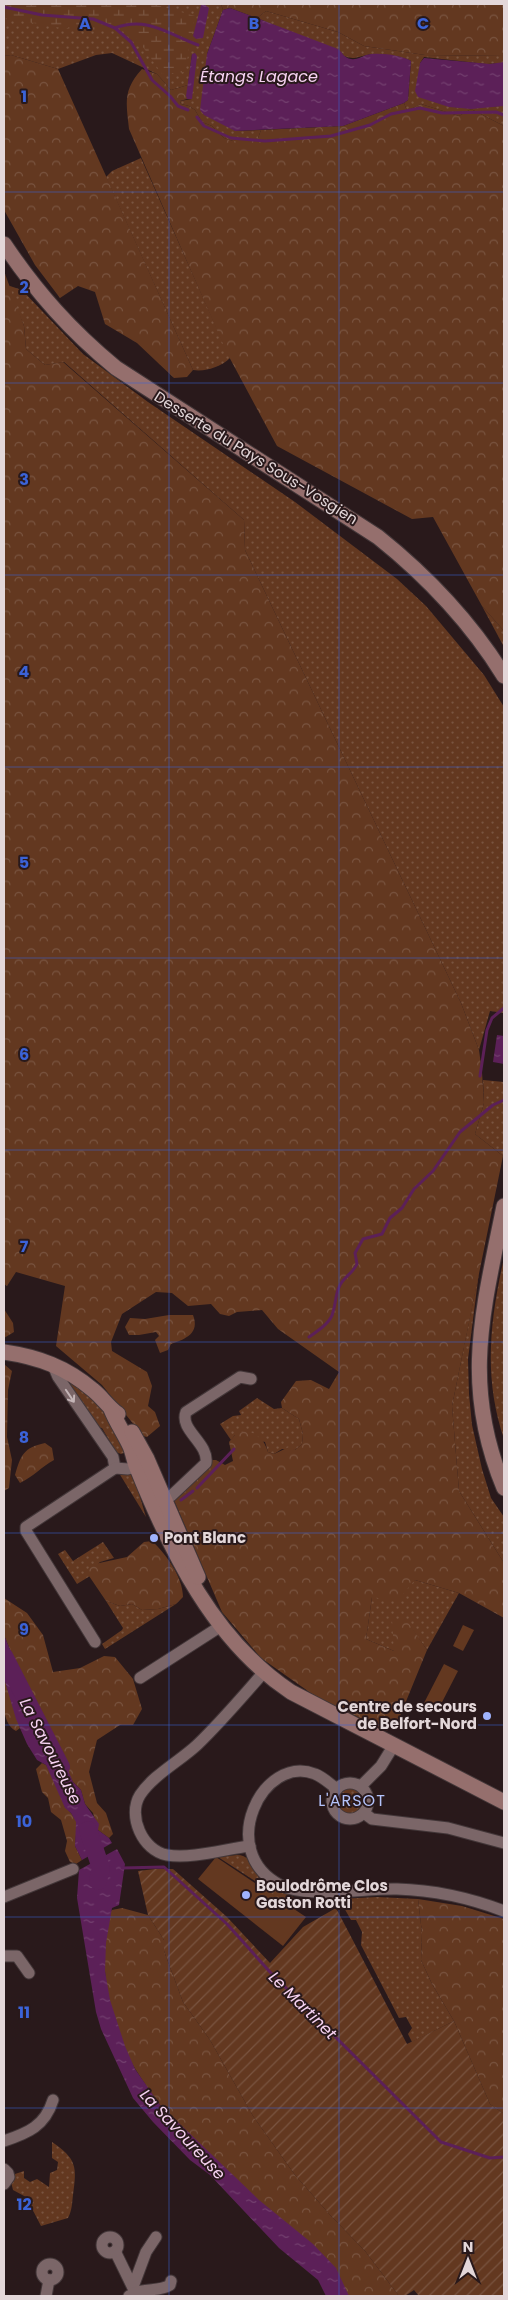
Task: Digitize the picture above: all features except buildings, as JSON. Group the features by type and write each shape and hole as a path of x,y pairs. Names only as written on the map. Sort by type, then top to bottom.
{"main road":[{"name":"Desserte du Pays Sous-Vosgien","path":"4,244 24,275 54,312 93,350 116,368 378,537 413,565 468,622 504,676"},
{"path":"504,1206 483,1312 478,1371 482,1415 488,1444 504,1488"},
{"path":"5,1352 52,1363 70,1373 94,1391 120,1416 147,1459 217,1620"},
{"path":"111,1409 186,1572 197,1592 242,1651 264,1672 292,1692 504,1802"}],"street":[{"path":"52,1363 58,1377 113,1457 115,1468"},
{"path":"95,1642 26,1531 26,1527 115,1468 128,1470 134,1462 141,1460 161,1493 171,1496 202,1469 207,1457 186,1423 186,1412 240,1377 250,1378"},
{"path":"134,1462 156,1498 161,1493"},
{"path":"140,1678 217,1620"},
{"path":"250,1846 177,1856 160,1853 150,1846 140,1832 136,1822 136,1809 137,1802 146,1788 197,1745 264,1672"},
{"path":"361,1786 381,1766 394,1745"},
{"path":"337,1789 316,1774 308,1772 292,1773 276,1781 258,1799 248,1822 250,1846 258,1865 270,1878 280,1885 298,1891 414,1890 455,1896 504,1911"},
{"path":"351,1783 361,1786 368,1796 367,1808 364,1813 353,1819 336,1812 332,1800 337,1789 351,1783"},
{"path":"364,1813 372,1819 448,1828 504,1843"},
{"path":"4,1897 73,1869"},
{"path":"4,1956 17,1956 29,1972"},
{"path":"4,2141 32,2131 38,2126 54,2100"},
{"path":"4,2169 9,2177 4,2184"},
{"path":"132,2292 146,2252 156,2237"},
{"path":"115,2252 132,2292"},
{"path":"46,2296 49,2280"},
{"path":"132,2292 142,2289 164,2288 170,2286 171,2281"}],"green space":[{"path":"4,4 221,4 223,10 207,54 235,131 261,130 257,141 233,141 224,138 212,126 202,122 195,110 181,104 180,101 192,99 192,54 188,85 171,90 157,74 112,53 96,55 58,69 11,55 4,56"},
{"path":"4,4 153,4 195,16 185,72 162,74 138,40 126,31 61,28 4,19"},
{"path":"221,4 504,4 504,56 425,55 364,46 338,32 266,11 257,18 230,8 223,10"},
{"path":"266,11 338,32 364,46 425,55 504,56 504,63 486,64 424,57 420,63 435,102 462,108 504,106 504,126 471,109 459,116 421,104 407,111 404,103 408,100 411,61 371,54 353,58 344,56 342,53 257,18"},
{"path":"11,55 58,69 193,370 187,377 174,378 137,343 105,324 95,292 78,286 60,298 35,265 4,210 4,56"},
{"path":"142,69 157,74 171,90 188,85 187,99 180,101 181,104 195,110 202,122 212,126 224,138 233,141 257,141 261,130 343,126 404,103 407,111 421,104 459,116 471,109 504,126 504,631 482,606 433,517 412,519 277,446 227,353 129,129 127,97 132,83"},
{"path":"141,158 230,358 213,368 193,370 106,177 112,171"},
{"path":"4,271 24,326 26,349 45,365 63,362 244,520 245,550 461,1003 479,1050 484,1103 475,1134 503,1156 452,1406 459,1491 504,1563 504,1618 459,1593 415,1580 397,1601 372,1597 366,1639 394,1651 392,1620 406,1619 427,1650 398,1721 394,1720 387,1731 315,1696 261,1658 222,1612 174,1500 212,1460 225,1465 233,1461 229,1442 235,1435 246,1430 260,1438 268,1452 274,1454 289,1447 295,1450 302,1444 303,1434 299,1419 282,1408 281,1402 296,1381 311,1380 329,1389 339,1372 278,1329 262,1310 237,1312 229,1316 220,1314 211,1304 188,1306 172,1293 156,1292 122,1314 111,1342 112,1351 147,1372 152,1386 148,1406 155,1412 160,1426 147,1437 143,1436 102,1385 56,1346 65,1286 16,1272 7,1286 4,1284"},
{"path":"7,285 22,290 83,354 148,402 295,502 397,579 426,606 484,675 504,707 504,1013 490,1011 479,1050 461,1003 245,550 244,520 64,362 45,365 26,349 24,326"},
{"path":"482,606 504,631 504,647"},
{"path":"483,1080 504,1082 503,1156 475,1134 484,1103"},
{"path":"504,1258 504,1439 493,1393 491,1348 495,1304"},
{"path":"479,1272 468,1359 469,1394 472,1425 482,1469 491,1498 504,1517 504,1563 459,1491 452,1406"},
{"path":"4,1309 13,1323 14,1332 4,1338"},
{"path":"169,1315 193,1315 195,1326 190,1334 182,1340 171,1344 168,1350 160,1353 155,1340 159,1336 156,1332 129,1335 125,1327 130,1318 145,1319"},
{"path":"4,1364 12,1371 8,1390 7,1437 12,1460 9,1488 4,1491"},
{"path":"68,1379 96,1402 109,1417 126,1452 121,1454 116,1452 102,1428 96,1427"},
{"path":"257,1398 274,1409 282,1408 299,1419 303,1434 302,1444 295,1450 282,1449 274,1454 268,1452 265,1442 235,1435 231,1440 220,1424 233,1416 241,1415 239,1411"},
{"path":"45,1443 52,1448 54,1460 20,1483 15,1475 21,1457 32,1447"},
{"path":"119,1473 131,1475 137,1487 146,1517"},
{"path":"152,1541 173,1566 180,1582 183,1597 176,1604 158,1609 142,1610 132,1604 120,1606 106,1601 87,1573 90,1565 127,1557 144,1542"},
{"path":"103,1542 114,1558 100,1562 88,1573 90,1576 77,1584 58,1554 65,1550 73,1561"},
{"path":"415,1580 459,1593 427,1650 405,1619 394,1651 366,1639 372,1597"},
{"path":"4,1598 27,1613 43,1635 53,1672 80,1668 104,1656 115,1657 133,1679 142,1709 133,1725 120,1725 97,1740 89,1772 97,1803 106,1813 113,1834 109,1838 98,1830 93,1813 85,1804 81,1790 73,1782 65,1766 40,1746 24,1712 27,1691 4,1635"},
{"path":"106,1601 120,1606 132,1604 142,1610 158,1609 176,1604 105,1649 102,1644 123,1628"},
{"path":"463,1625 474,1630 463,1651 453,1646"},
{"path":"444,1664 458,1671 438,1710 424,1703"},
{"path":"4,1678 20,1728 16,1731 7,1722 5,1715"},
{"path":"42,1763 46,1765 54,1780 65,1807 77,1822 75,1846 82,1860 76,1864 70,1862 65,1851 67,1841 61,1820 51,1812 48,1798 42,1792 36,1769"},
{"path":"349,1788 358,1792 362,1801 358,1810 349,1814 340,1810 336,1801 340,1792"},
{"path":"237,1855 245,1857 253,1865 260,1876 255,1881 218,1857"},
{"name":"Boulodrôme Clos Gaston Rotti","path":"216,1857 306,1917 283,1946 198,1879"},
{"path":"173,1869 227,1917 270,1963 303,1927 336,1908 407,2044 454,2021 490,2104 504,2114 504,2296 419,2296 414,2290 405,2296 399,2296 365,2251 295,2175 253,2116 210,2040 183,2002 164,1951 164,1940 148,1915 138,1871"},
{"path":"264,1882 289,1894 300,1907 295,1910 260,1887"},
{"path":"377,1897 418,1899 422,1933 421,1960 432,1984 454,2021 412,2042 408,2034 412,2028 406,2017 399,2018 361,1945 362,1932 356,1920 351,1920 339,1899"},
{"path":"418,1899 462,1906 504,1919 504,2114 490,2104 454,2021 432,1984 421,1960 422,1933"},
{"path":"122,1908 148,1915 164,1940 164,1951 183,2002 210,2040 253,2116 295,2175 365,2251 399,2296 345,2296 160,2105 130,2060 115,2022 108,1995 102,1921 112,1910"},
{"path":"52,2142 71,2159 75,2170 72,2204 68,2218 41,2226 26,2197 13,2190 11,2182 12,2175 24,2171 24,2178 30,2182 37,2179 49,2187 50,2173 57,2170 58,2162 52,2158"}],"water":[{"path":"204,4 209,8 203,38 196,39 193,36 201,5"},
{"name":"Étangs Lagace","path":"230,8 338,49 349,58 355,59 371,54 383,54 411,61 408,100 343,126 235,131 204,115 200,110 207,54 223,10"},
{"path":"195,53 197,56 192,99 187,99 192,54"},
{"path":"424,58 490,64 504,62 504,106 471,109 449,107 418,97 415,91 420,63"},
{"path":"497,1035 504,1036 504,1064 493,1062"},
{"path":"4,1635 27,1691 24,1712 40,1746 58,1747 73,1782 81,1790 85,1804 99,1824 98,1830 109,1838 112,1843 82,1860 75,1846 76,1822 71,1813 65,1808 46,1765 37,1760 27,1744 16,1719 4,1678"},
{"path":"117,1849 125,1864 119,1905 112,1908 106,1943 105,1971 110,2000 125,2046 135,2069 160,2105 259,2200 313,2244 336,2268 349,2296 326,2296 318,2280 279,2248 210,2175 190,2160 153,2122 133,2098 101,2029 96,2012 77,1898 79,1870"}],"waterway":[{"path":"4,7 42,15 93,19 115,28 131,42 152,80 178,106 188,110"},
{"path":"115,28 137,24 147,25 198,45"},
{"path":"197,117 204,126 231,138 265,141 331,136 370,125 391,114 420,108 442,113 496,112 504,115"},
{"path":"480,1076 487,1030 492,1018 504,1008"},
{"path":"309,1337 330,1320 338,1289 357,1264 355,1253 363,1239 382,1234 390,1218 402,1208 414,1189 433,1171 460,1132 493,1105 504,1100"},
{"path":"197,1488 234,1449"},
{"path":"181,1500 193,1491"},
{"name":"La Savoureuse","path":"4,1656 61,1767"},
{"name":"La Savoureuse","path":"88,1830 101,1868 98,1881"},
{"name":"Le Martinet","path":"122,1868 164,1867 227,1924 270,1972 441,2142 490,2158 504,2157"}],"place":[{"name":"Pont Blanc","path":"154,1538"},
{"name":"Centre de secours de Belfort-Nord","path":"487,1716"},
{"name":"Boulodrôme Clos Gaston Rotti","path":"246,1895"}],"district":[{"name":"L'ARSOT","path":"352,1800"}]}
